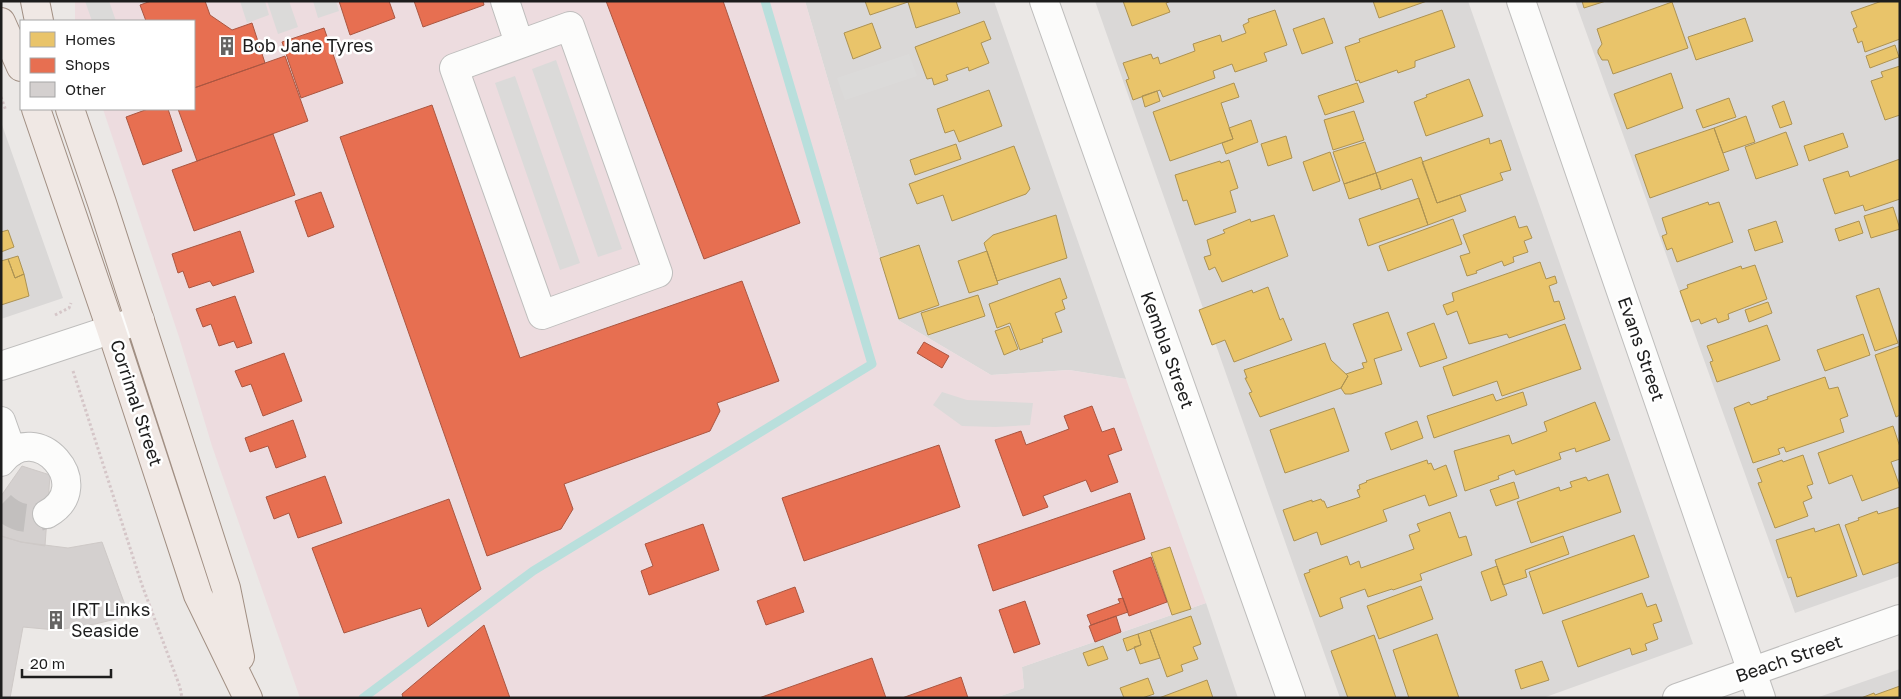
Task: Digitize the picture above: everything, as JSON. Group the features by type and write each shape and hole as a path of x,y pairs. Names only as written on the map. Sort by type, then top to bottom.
{"main road":[{"path":"35,1 40,20"},
{"path":"1,22 20,66"},
{"name":"Corrimal Street","path":"36,110 111,329 198,595 248,695"},
{"name":"Corrimal Street","path":"70,110 226,588 248,695"}],"street":[{"path":"505,1 519,43"},
{"name":"Kembla Street","path":"1044,1 1291,698"},
{"name":"Evans Street","path":"1521,1 1761,698"},
{"path":"570,26 658,273 542,315 454,68 519,43 570,26"},
{"path":"1,366 140,320"},
{"path":"1,421 6,457 23,448 34,447 56,458 63,467 66,480 65,492 60,503 47,514"},
{"name":"Beach Street","path":"1677,698 1900,619"}],"path":[{"path":"1,97 8,116"},
{"path":"71,301 69,308 55,315 142,585 180,686 182,698"}],"shaded area":[{"path":"75,1 805,1 898,320 991,375 1069,370 1126,379 1206,603 1022,667 1024,688 995,698 300,698 212,446 179,337 103,110 195,110 195,20 75,20"},
{"path":"85,1 109,1 116,20 92,20"},
{"path":"240,1 265,1 269,15 247,23"},
{"path":"267,1 289,1 298,27 278,34"},
{"path":"313,1 336,1 339,11 318,18"},
{"path":"805,1 994,1 1126,379 1069,370 991,375 898,320"},
{"path":"1095,1 1468,1 1693,644 1543,698 1340,698"},
{"path":"1575,1 1900,1 1900,576 1795,613"},
{"path":"909,54 917,76 845,100 837,78"},
{"path":"556,60 622,249 598,257 532,69"},
{"path":"515,76 580,263 560,270 495,83"},
{"path":"1,122 63,298 1,319"},
{"path":"942,392 967,400 1033,403 1030,425 962,426 933,405"},
{"path":"1206,603 1238,698 995,698 1024,688 1022,667"},
{"path":"1900,669 1900,698 1816,698"}],"building: Homes":[{"path":"865,1 956,1 960,13 916,28 908,2 870,15"},
{"path":"1123,1 1171,1 1166,3 1170,12 1132,26"},
{"path":"1373,1 1427,1 1379,18"},
{"path":"1582,1 1606,1 1584,8"},
{"path":"1882,1 1900,1 1900,39 1865,52 1862,41 1858,43 1853,29 1857,27 1851,12"},
{"path":"1672,2 1688,48 1613,74 1608,60 1602,60 1598,53 1602,44 1597,29"},
{"path":"1275,10 1287,45 1264,53 1267,61 1235,72 1232,64 1213,71 1215,78 1163,97 1160,90 1133,100 1126,80 1129,79 1123,63 1151,54 1153,59 1158,57 1160,64 1195,51 1193,44 1220,35 1222,42 1246,33 1243,25 1249,22 1248,19"},
{"path":"1442,10 1455,47 1415,61 1415,67 1398,73 1397,70 1360,83 1359,80 1356,81 1345,47 1360,42 1359,39"},
{"path":"1324,18 1333,43 1302,54 1293,29"},
{"path":"1745,18 1753,41 1696,60 1688,37"},
{"path":"984,21 991,39 981,43 989,63 969,71 968,67 946,75 948,80 934,85 932,78 927,79 915,47"},
{"path":"872,23 881,48 853,59 844,33"},
{"path":"1895,45 1899,57 1870,68 1866,56"},
{"path":"1900,66 1900,115 1885,120 1871,81 1883,77 1881,72"},
{"path":"1671,73 1683,108 1627,129 1614,94"},
{"path":"1469,79 1483,116 1426,136 1414,102 1427,97 1426,95"},
{"path":"1234,83 1239,97 1221,103 1233,139 1170,161 1153,112"},
{"path":"1357,83 1364,102 1325,115 1318,96"},
{"path":"989,90 1002,126 959,142 954,130 945,133 937,109"},
{"path":"1157,91 1160,101 1145,107 1142,96"},
{"path":"1729,98 1736,117 1703,128 1696,110"},
{"path":"1784,101 1792,124 1780,128 1772,106"},
{"path":"1354,111 1364,140 1333,150 1324,120"},
{"path":"1746,116 1755,142 1723,153 1714,128"},
{"path":"1251,120 1258,142 1226,154 1222,143 1233,139 1229,128"},
{"path":"1714,128 1729,170 1650,198 1635,155"},
{"path":"1786,132 1798,165 1756,179 1745,147"},
{"path":"1843,133 1848,147 1809,161 1804,146"},
{"path":"1286,136 1292,158 1268,166 1261,144"},
{"path":"1489,138 1490,144 1501,140 1511,170 1500,173 1503,180 1437,203 1422,162"},
{"path":"1365,142 1376,173 1344,184 1333,152"},
{"path":"956,144 961,159 915,175 910,160"},
{"path":"1014,146 1030,189 1026,194 952,221 943,195 917,204 909,184"},
{"path":"1330,152 1340,181 1313,191 1303,162"},
{"path":"1421,157 1437,203 1460,195 1466,211 1428,225 1412,179 1381,190 1376,173"},
{"path":"1900,159 1900,199 1865,211 1863,205 1835,214 1823,179 1848,171 1850,177"},
{"path":"1229,160 1238,188 1230,191 1236,212 1195,225 1187,200 1183,201 1175,175"},
{"path":"1376,173 1381,188 1349,199 1344,184"},
{"path":"1419,198 1428,225 1368,246 1359,219"},
{"path":"1708,202 1709,205 1719,202 1733,242 1677,262 1672,248 1667,250 1662,236 1667,234 1662,218"},
{"path":"1893,207 1900,229 1871,238 1864,216"},
{"path":"1056,215 1067,258 997,281 984,243 993,235"},
{"path":"1274,215 1288,256 1222,282 1215,267 1209,270 1204,257 1211,255 1207,240 1225,233 1223,230 1250,219 1251,222"},
{"path":"1515,216 1519,228 1527,226 1532,238 1524,241 1528,252 1513,257 1514,262 1504,266 1502,261 1467,276 1460,256 1470,253 1463,235"},
{"path":"1453,219 1462,244 1388,271 1379,246"},
{"path":"1776,221 1783,242 1755,251 1748,230"},
{"path":"1859,221 1863,233 1839,241 1835,229"},
{"path":"8,230 14,247 1,252 1,232"},
{"path":"919,245 939,305 899,319 880,258"},
{"path":"987,251 998,284 969,293 958,261"},
{"path":"18,256 24,274 15,278 8,259"},
{"path":"8,259 15,278 24,274 29,296 1,305 1,261"},
{"path":"1540,262 1546,279 1555,276 1557,283 1549,286 1554,302 1559,301 1565,319 1509,338 1507,334 1469,344 1457,311 1447,315 1443,305 1454,301 1452,293"},
{"path":"1755,265 1767,299 1728,314 1729,319 1718,323 1716,318 1701,324 1699,319 1691,322 1680,291 1688,288 1687,285 1741,266 1742,269"},
{"path":"1060,278 1067,298 1062,300 1065,309 1055,313 1062,332 1042,339 1043,342 1020,350 1010,323 997,328 989,304"},
{"path":"1268,287 1280,320 1283,318 1292,340 1234,362 1225,340 1212,345 1199,310 1252,290 1253,293"},
{"path":"1879,288 1898,343 1875,351 1856,296"},
{"path":"978,295 985,316 928,335 921,313"},
{"path":"1768,302 1772,313 1749,322 1745,310"},
{"path":"1388,312 1402,350 1374,359 1382,384 1351,394 1345,394 1341,388 1348,376 1346,374 1364,368 1362,363 1367,362 1353,324"},
{"path":"1434,323 1447,358 1420,367 1407,333"},
{"path":"1565,324 1581,369 1502,396 1497,381 1453,396 1443,367"},
{"path":"1767,325 1780,360 1717,382 1710,362 1713,361 1707,346"},
{"path":"1009,326 1018,349 1004,355 995,331"},
{"path":"1863,334 1870,355 1825,371 1817,350"},
{"path":"1325,343 1331,360 1348,376 1341,388 1260,417 1249,393 1252,392 1245,378 1247,378 1244,370"},
{"path":"1900,346 1900,415 1896,417 1875,355"},
{"path":"1825,377 1829,389 1838,387 1848,416 1840,419 1844,432 1786,452 1784,447 1778,449 1780,454 1753,463 1734,408 1749,402 1751,405 1768,399 1767,397"},
{"path":"1523,392 1527,405 1434,438 1427,416 1493,394 1496,401"},
{"path":"1595,402 1610,440 1576,452 1575,448 1559,453 1561,459 1516,475 1514,470 1498,476 1499,479 1465,491 1454,451 1509,435 1512,444 1547,431 1544,422"},
{"path":"1334,408 1349,451 1285,473 1270,430"},
{"path":"1417,421 1423,438 1391,450 1385,433"},
{"path":"1893,426 1900,447 1900,459 1891,462 1900,487 1862,501 1852,475 1829,484 1818,453"},
{"path":"1803,455 1813,484 1807,486 1812,498 1803,502 1808,516 1775,528 1758,483 1762,482 1757,469"},
{"path":"1427,460 1428,464 1431,463 1434,470 1446,465 1457,496 1429,506 1425,495 1383,510 1387,521 1321,545 1317,532 1294,541 1283,510 1312,500 1312,502 1321,499 1327,508 1360,497 1357,490 1360,489 1359,485 1366,481"},
{"path":"1608,474 1621,512 1531,543 1517,502 1559,487 1560,491 1572,487 1570,482 1586,477 1588,481"},
{"path":"1514,482 1519,498 1496,506 1490,490"},
{"path":"1900,507 1900,562 1863,575 1845,525 1877,511 1878,514"},
{"path":"1450,512 1459,538 1466,536 1472,555 1420,574 1422,580 1393,590 1368,597 1365,589 1340,598 1343,608 1320,617 1304,574 1310,572 1309,570 1347,556 1350,565 1359,561 1361,568 1414,549 1409,535 1420,531 1417,524"},
{"path":"1839,524 1857,576 1797,597 1791,577 1788,578 1776,540 1814,528 1815,532"},
{"path":"1634,535 1649,577 1543,614 1529,572"},
{"path":"1563,536 1569,554 1525,570 1527,577 1503,585 1495,560"},
{"path":"1170,547 1191,609 1172,615 1151,553"},
{"path":"1497,566 1507,595 1491,601 1481,572"},
{"path":"1421,586 1433,619 1379,639 1367,606"},
{"path":"1642,593 1647,607 1656,604 1662,621 1653,624 1658,639 1645,644 1647,650 1632,655 1630,648 1578,667 1562,621"},
{"path":"1191,616 1201,644 1193,647 1198,659 1181,665 1183,671 1167,677 1150,630"},
{"path":"1150,630 1160,658 1140,664 1134,647 1141,645 1138,634"},
{"path":"1138,634 1141,645 1127,651 1123,639"},
{"path":"1437,634 1459,698 1409,698 1393,650"},
{"path":"1374,635 1396,698 1348,698 1331,651"},
{"path":"1103,646 1108,659 1088,666 1083,653"},
{"path":"1542,661 1549,680 1521,689 1515,670"},
{"path":"1148,678 1154,694 1142,698 1124,698 1120,688"},
{"path":"1207,680 1213,698 1159,698"},
{"path":"1900,686 1900,698 1861,698 1874,693 1875,695"}],"building: Shops":[{"name":"Bob Jane Tyres","path":"151,1 205,1 210,15 232,30 252,23 265,63 195,88 195,20 146,20 140,5"},
{"path":"339,1 389,1 395,18 350,35"},
{"path":"414,1 483,1 484,5 423,27"},
{"path":"606,1 723,1 800,223 704,259"},
{"path":"324,28 343,83 301,98 282,42"},
{"path":"285,56 308,121 197,161 178,110 195,110 195,88"},
{"path":"432,105 520,358 742,281 779,381 717,403 720,411 710,431 564,484 573,509 561,529 487,556 340,137"},
{"path":"145,110 168,110 182,151 143,165 126,117"},
{"path":"273,134 295,195 194,231 172,170"},
{"path":"321,192 334,227 308,237 295,201"},
{"path":"240,231 254,272 213,286 210,281 189,288 183,271 178,273 172,254"},
{"path":"235,296 252,343 237,348 234,341 219,346 211,324 203,327 196,309"},
{"path":"924,342 949,356 942,368 917,353"},
{"path":"284,353 302,401 263,416 251,384 242,387 235,371"},
{"path":"1092,406 1102,432 1114,428 1122,450 1108,455 1118,482 1091,492 1086,480 1043,496 1048,507 1023,516 995,440 1021,431 1026,445 1069,429 1064,416"},
{"path":"293,420 306,457 276,468 268,446 250,452 245,438"},
{"path":"939,445 960,507 804,561 782,498"},
{"path":"325,476 342,523 298,538 289,513 274,519 266,497"},
{"path":"1130,493 1145,539 993,591 978,545"},
{"path":"449,499 481,589 428,627 421,608 344,633 312,548"},
{"path":"703,524 719,570 649,595 641,571 653,566 645,544"},
{"path":"1151,557 1167,602 1129,616 1113,571"},
{"path":"795,587 804,612 766,625 757,601"},
{"path":"1123,598 1128,612 1091,625 1087,615 1120,603 1118,599"},
{"path":"1025,601 1040,644 1014,653 999,610"},
{"path":"1116,616 1121,632 1095,642 1089,626"},
{"path":"484,625 510,698 403,698 402,694"},
{"path":"872,658 886,698 759,698"},
{"path":"961,677 968,698 902,698"}],"building: Other":[{"path":"22,466 50,475 45,546 1,536 1,496"},
{"name":"IRT Links Seaside","path":"1,536 21,542 68,548 102,542 129,616 56,630 23,627 10,698 1,698"}],"waterway":[{"path":"363,698 533,571 872,364 765,1"}],"tunnel":[{"path":"1,505 11,513 22,517 34,518 47,514"}],"place":[{"name":"Bob Jane Tyres","path":"227,46"},
{"name":"IRT Links Seaside","path":"56,620"}]}
